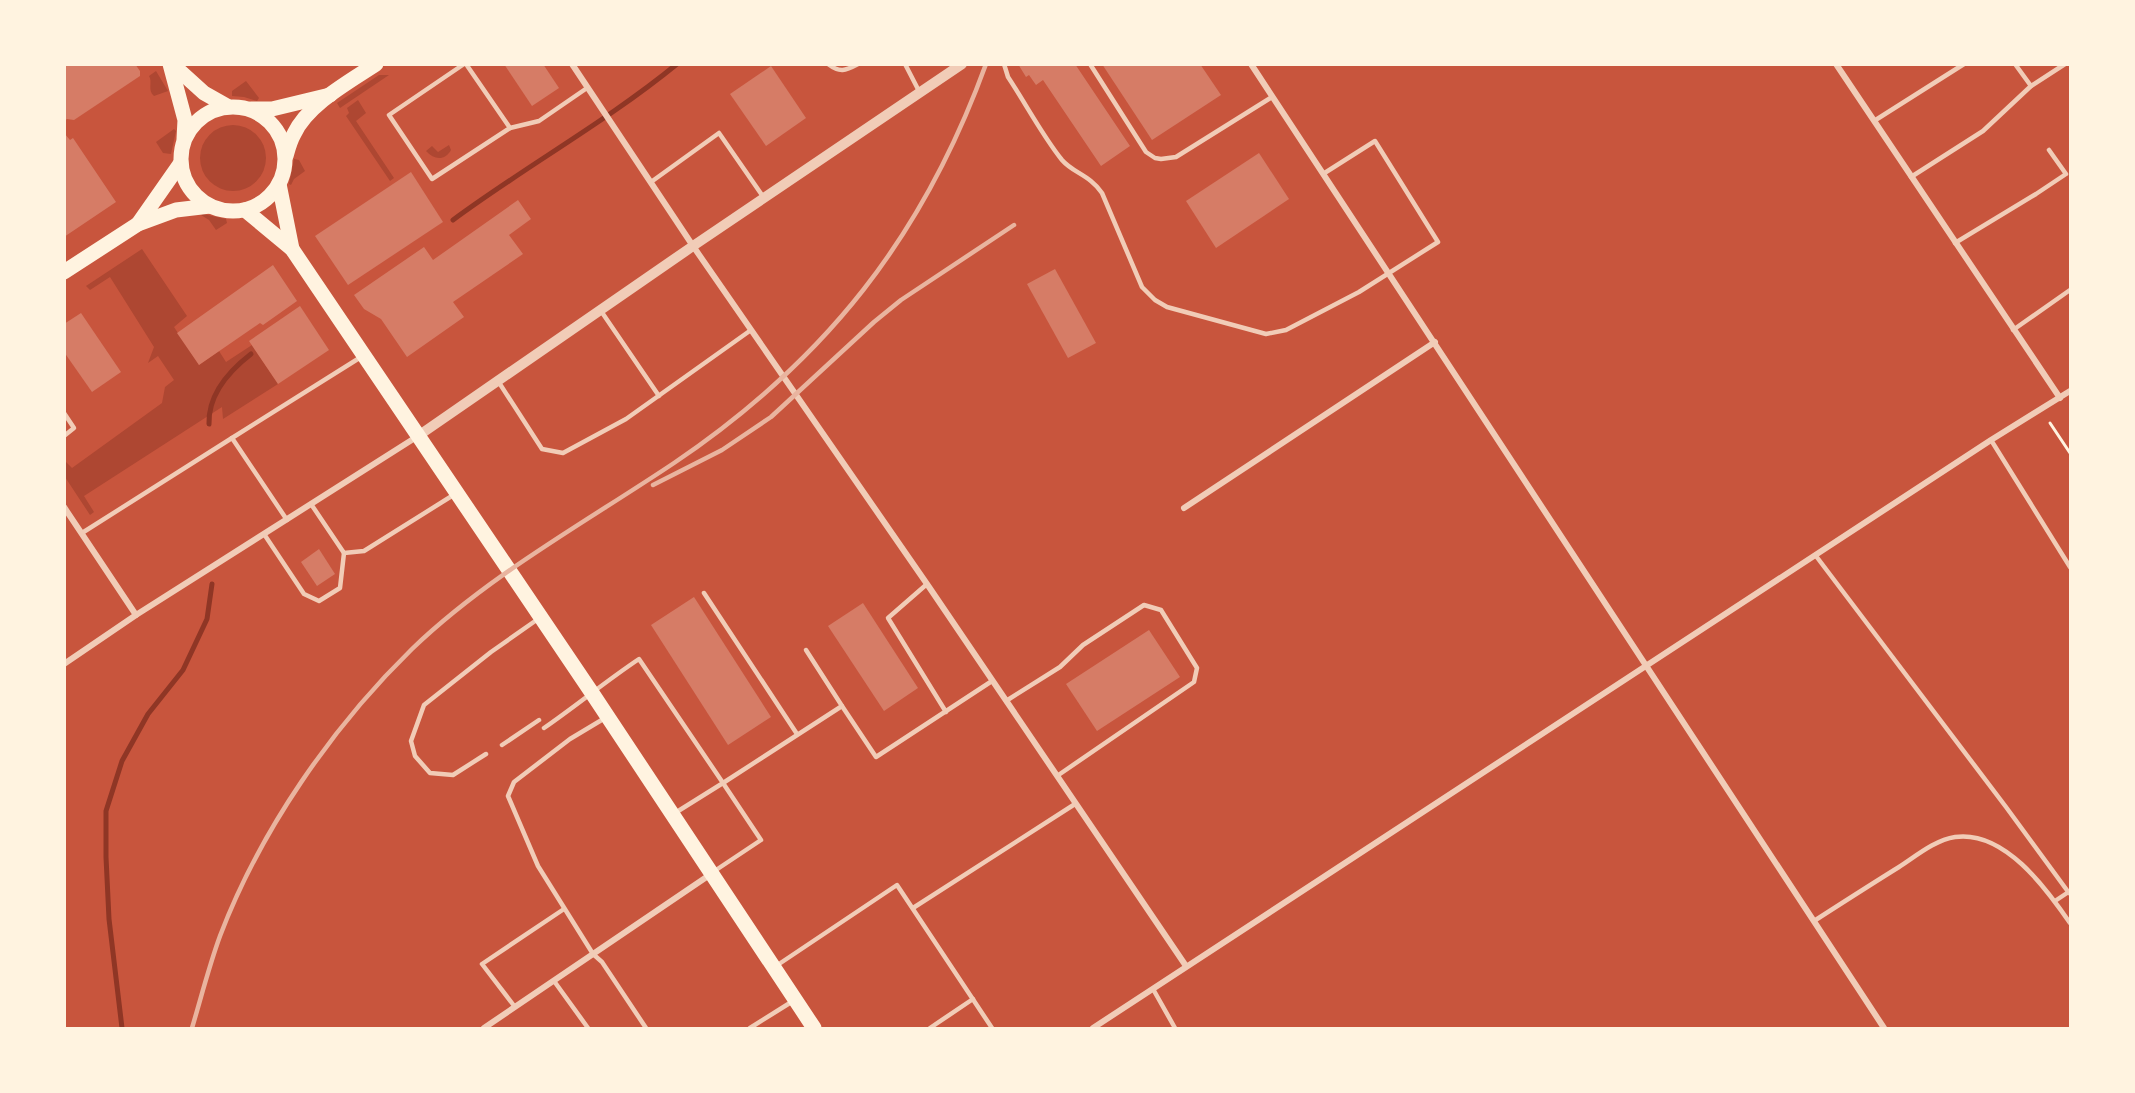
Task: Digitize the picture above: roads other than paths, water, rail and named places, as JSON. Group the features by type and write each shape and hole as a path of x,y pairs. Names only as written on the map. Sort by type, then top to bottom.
{"main road":[{"path":"171,64 204,93 227,106 272,109 330,95"},
{"path":"138,224 180,164 184,120 171,64"},
{"path":"285,156 294,132 306,117 330,95 376,64"},
{"path":"184,139 197,120 216,109 227,106"},
{"path":"180,164 190,189 210,206 221,210 245,210 265,201 279,184 284,171 285,156 282,141 274,127 263,116 248,109"},
{"path":"279,184 292,249"},
{"path":"64,272 138,224 176,210 210,206"},
{"path":"245,210 292,249 592,693 814,1029"}],"street":[{"path":"572,64 693,246 927,584 1186,966"},
{"path":"64,664 136,615 418,436 693,246 963,64"},
{"path":"1251,64 1884,1029"},
{"path":"1836,64 2060,398"},
{"path":"1184,508 1434,342"},
{"path":"1093,1029 1991,440 2070,391"},
{"path":"64,507 136,615"},
{"path":"484,1029 711,874"}],"lane":[{"path":"510,128 465,64 389,115 432,179 510,128 539,121 588,88"},
{"path":"828,64 838,72 858,64"},
{"path":"904,64 920,93"},
{"path":"1004,64 1008,77 1064,162 1084,174 1096,184 1102,193 1142,287 1155,300 1167,307 1266,334 1286,330 1389,274 1438,242 1376,141 1323,174"},
{"path":"1090,64 1146,152 1155,158 1176,157 1272,97"},
{"path":"1874,121 1964,64"},
{"path":"2015,64 2031,86"},
{"path":"1911,177 1983,132 2031,86 2065,64"},
{"path":"651,182 718,134 764,198"},
{"path":"1955,243 2036,195 2066,174 2049,150"},
{"path":"2013,330 2070,290"},
{"path":"601,311 659,396"},
{"path":"497,380 542,449 563,453 626,419 751,330"},
{"path":"82,533 363,355"},
{"path":"64,413 74,428 64,436"},
{"path":"232,438 287,519"},
{"path":"1991,440 2070,567"},
{"path":"344,553 364,551 457,493"},
{"path":"264,534 304,594 319,602 340,588 344,553 311,504"},
{"path":"1816,556 2069,892 2055,901"},
{"path":"927,584 888,618 946,712"},
{"path":"704,593 797,734"},
{"path":"1006,701 1060,667 1083,645 1144,605 1161,610 1197,668 1194,682 1057,776"},
{"path":"486,754 453,775 430,772 415,756 411,741 424,705 491,652 541,617"},
{"path":"806,650 876,757 993,681"},
{"path":"544,728 639,659 761,840 711,874"},
{"path":"673,815 842,706"},
{"path":"608,717 570,739 514,782 508,796 538,866 593,954 602,962 646,1029"},
{"path":"502,744 539,720"},
{"path":"913,908 1075,804"},
{"path":"1814,921 1920,854 1941,842 1956,837 1993,843 2021,863 2055,901 2070,923"},
{"path":"774,968 897,885 992,1029"},
{"path":"515,1007 482,964 564,909"},
{"path":"554,981 588,1029"},
{"path":"1153,989 1175,1029"},
{"path":"750,1029 795,999"},
{"path":"930,1029 973,999"}],"waterway":[{"path":"453,220 594,125 677,64"},
{"path":"209,424 212,403 221,384 251,354"},
{"path":"122,1028 109,919 106,811 122,761 148,714 183,670 207,619 212,584"}],"railway":[{"path":"192,1028 220,936 236,897 277,820 301,782 354,712 412,649 473,597 539,550 674,463 728,423 778,382 823,337 863,290 900,239 932,185 961,127 986,64"},
{"path":"653,485 722,450 771,417 901,300 1014,225"}]}
